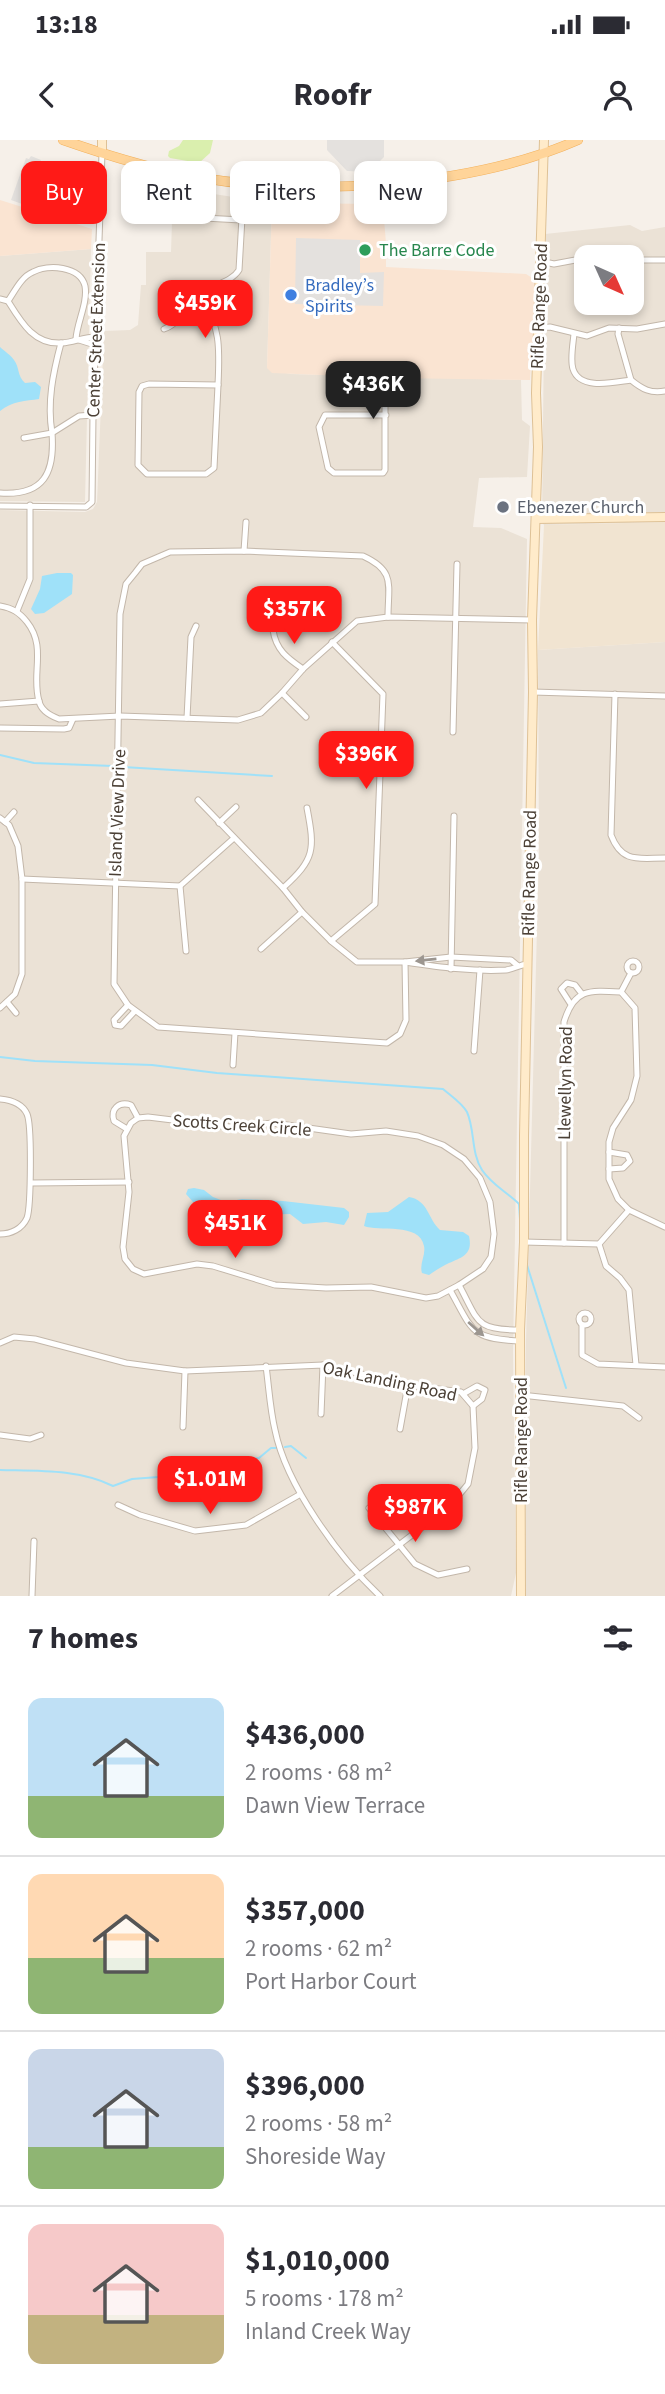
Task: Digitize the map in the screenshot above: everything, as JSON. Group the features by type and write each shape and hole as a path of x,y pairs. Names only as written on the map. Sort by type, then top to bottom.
{"main road":[{"path":"63,140 195,177 230,181"},
{"path":"102,140 102,153"},
{"name":"Rifle Range Road","path":"520,1595 520,1330 524,1242 523,1136 533,692 531,620 538,447 536,393 544,140"},
{"path":"340,185 450,175 543,153 578,140"},
{"path":"536,519 665,517"}],"street":[{"name":"Center Street Extension","path":"30,505 86,507 92,502 102,153"},
{"path":"164,329 172,326 201,293 236,276 239,270 241,224"},
{"path":"540,261 554,264 574,260"},
{"path":"644,260 665,260"},
{"path":"8,301 21,281 33,272 67,269 77,274 84,281 86,296 76,340"},
{"path":"201,293 217,328 218,385 214,468 206,474 147,474 142,470 137,461 139,392 142,386 218,385"},
{"path":"0,299 8,301 21,323 33,336 61,343 96,337"},
{"path":"539,328 550,327 587,336 609,328 665,324"},
{"path":"619,328 618,334 631,380 643,389 656,393 665,391"},
{"path":"574,334 573,369 577,376 588,383 631,380"},
{"path":"76,340 95,345"},
{"path":"0,494 32,491 42,482 51,466 54,455 49,416 51,389 61,343"},
{"path":"385,376 386,415 386,466 383,473 334,473 328,468 319,427 325,415 386,415"},
{"path":"24,438 52,433 79,416 93,415"},
{"path":"0,506 30,505 30,579 17,611"},
{"path":"244,551 246,522"},
{"name":"Island View Drive","path":"388,617 388,578 380,564 363,556 244,551 170,552 142,564 135,573 127,584 120,614 114,984 128,1005 158,1027 387,1043 400,1034 407,1020 405,962"},
{"path":"453,732 457,564"},
{"path":"0,606 17,611 29,624 39,649 39,701 50,716 59,719 120,716 237,720 261,713 303,669 357,621 388,617 531,620"},
{"path":"187,718 191,637 196,626"},
{"path":"273,630 275,644 285,657 303,669"},
{"path":"331,941 375,904 383,694 332,642"},
{"path":"533,692 665,696"},
{"path":"282,693 306,717"},
{"path":"615,694 611,835 614,843 626,856 633,859 665,858"},
{"path":"0,704 39,701"},
{"path":"0,728 64,729 69,728 73,719"},
{"path":"198,800 283,888 302,912 357,962 405,962 451,957 511,960 517,965"},
{"path":"219,823 236,807"},
{"path":"283,888 303,870 311,852 312,831 307,808"},
{"path":"0,1008 15,994 22,974 22,879 18,846 9,825 2,820 14,812"},
{"path":"451,969 454,816"},
{"path":"22,879 180,887 234,838"},
{"path":"180,887 186,951"},
{"path":"261,950 302,912"},
{"path":"405,962 480,970 511,970 517,965 527,964"},
{"path":"474,1051 480,970"},
{"path":"621,992 631,972"},
{"path":"570,1003 561,989 566,983 575,985 582,994 603,990 621,992 635,1008 637,1076 631,1100 613,1128 608,1179 618,1199 629,1210 665,1227"},
{"name":"Llewellyn Road","path":"564,1243 564,1022 570,1003 582,994"},
{"path":"7,1002 16,1013"},
{"path":"128,1005 114,1020 115,1026 121,1026 135,1011"},
{"path":"233,1065 235,1032"},
{"path":"0,1099 16,1102 28,1116 31,1182 27,1218 9,1234 0,1234"},
{"path":"122,1104 131,1105 138,1118 127,1129 114,1121 112,1114 117,1106 122,1104"},
{"name":"Scotts Creek Circle","path":"127,1129 124,1136 128,1182 123,1247 125,1259 134,1269 144,1274 197,1264 213,1266 275,1285 371,1287 426,1298 459,1285 483,1269 491,1257 494,1234 490,1202 480,1178 464,1159 443,1145 418,1136 386,1131 351,1133 273,1123 230,1127 138,1118"},
{"path":"609,1152 627,1155 630,1161 623,1168 609,1170"},
{"path":"31,1182 128,1182"},
{"path":"599,1244 629,1210"},
{"path":"524,1242 599,1244"},
{"path":"599,1244 606,1266 629,1290 636,1364"},
{"path":"459,1285 477,1318 486,1327 494,1330 520,1330"},
{"path":"450,1290 469,1324 480,1335 492,1340 521,1340"},
{"path":"582,1325 582,1355 598,1364 665,1367"},
{"name":"Oak Landing Road","path":"0,1343 15,1337 35,1339 126,1363 186,1371 323,1365 408,1385 461,1392 473,1406 475,1448 468,1484 450,1506 332,1596"},
{"path":"321,1414 323,1365"},
{"path":"266,1366 275,1433 299,1494 358,1575 380,1596"},
{"path":"183,1427 186,1371"},
{"path":"400,1429 408,1385"},
{"path":"463,1394 477,1386 485,1390 482,1399 473,1406"},
{"path":"521,1395 623,1406 639,1418"},
{"path":"0,1435 30,1439 41,1435"},
{"path":"118,1505 141,1515 195,1531 246,1525 299,1494"},
{"path":"369,1508 415,1564 438,1575 467,1569"},
{"path":"32,1596 34,1541"}],"shaded area":[{"path":"327,140 384,140 384,157 380,161 354,161 354,171 347,171 327,150"},
{"path":"31,156 41,160 25,161 26,158"},
{"path":"21,172 21,204 11,200"},
{"path":"216,194 230,196 230,224 271,224 267,368 290,374 521,380 522,420 530,426 527,477 479,478 473,527 501,528 527,539 513,1352 516,1573 511,1596 0,1596 0,510 85,512 93,509 97,502 104,331 130,330 138,325 141,285 146,285 146,252 171,252 172,224 216,224"},
{"path":"0,200 21,207 21,224 76,224 92,229 91,249 0,256"},
{"path":"340,204 354,204 354,224 384,224 386,267 526,274 537,281 530,380 272,373 267,368 271,224 340,224"},
{"path":"630,225 642,231 665,227 665,522 544,525 545,234"},
{"path":"296,238 360,240 360,273 384,272 383,306 295,304"},
{"path":"91,249 85,502 0,501 0,256"},
{"path":"665,522 665,642 538,650 544,525"},
{"path":"665,642 665,1596 524,1596 526,1341 539,854 538,650"}],"green space":[{"path":"183,140 213,140 210,153 201,161 170,158 169,151 179,146"}],"water":[{"path":"0,347 14,360 25,383 35,382 41,387 39,399 14,403 0,411"},
{"path":"57,573 73,575 72,594 44,613 35,614 31,609 40,589 42,576"},
{"path":"188,1189 204,1190 226,1202 242,1199 283,1201 344,1208 349,1212 349,1217 344,1225 326,1222 303,1224 290,1214 253,1215 193,1202 186,1194"},
{"path":"409,1197 424,1206 440,1230 463,1232 469,1236 470,1247 466,1254 429,1275 422,1273 424,1246 421,1238 398,1229 364,1226 367,1213 388,1212"}],"waterway":[{"path":"0,755 34,763 113,766"},
{"path":"123,767 272,776"},
{"path":"0,1057 35,1061 152,1065 217,1073 443,1089 467,1112 482,1170 519,1204 520,1219"},
{"path":"526,1262 566,1388"},
{"path":"285,1447 291,1446 306,1458"},
{"path":"0,1470 72,1474 100,1480 113,1486 132,1479 172,1476 208,1466 259,1458 271,1448 276,1448"}],"place":[{"name":"The Barre Code","path":"365,250"},
{"name":"Bradley’s Spirits","path":"291,295"},
{"name":"Ebenezer Church","path":"503,507"}]}
